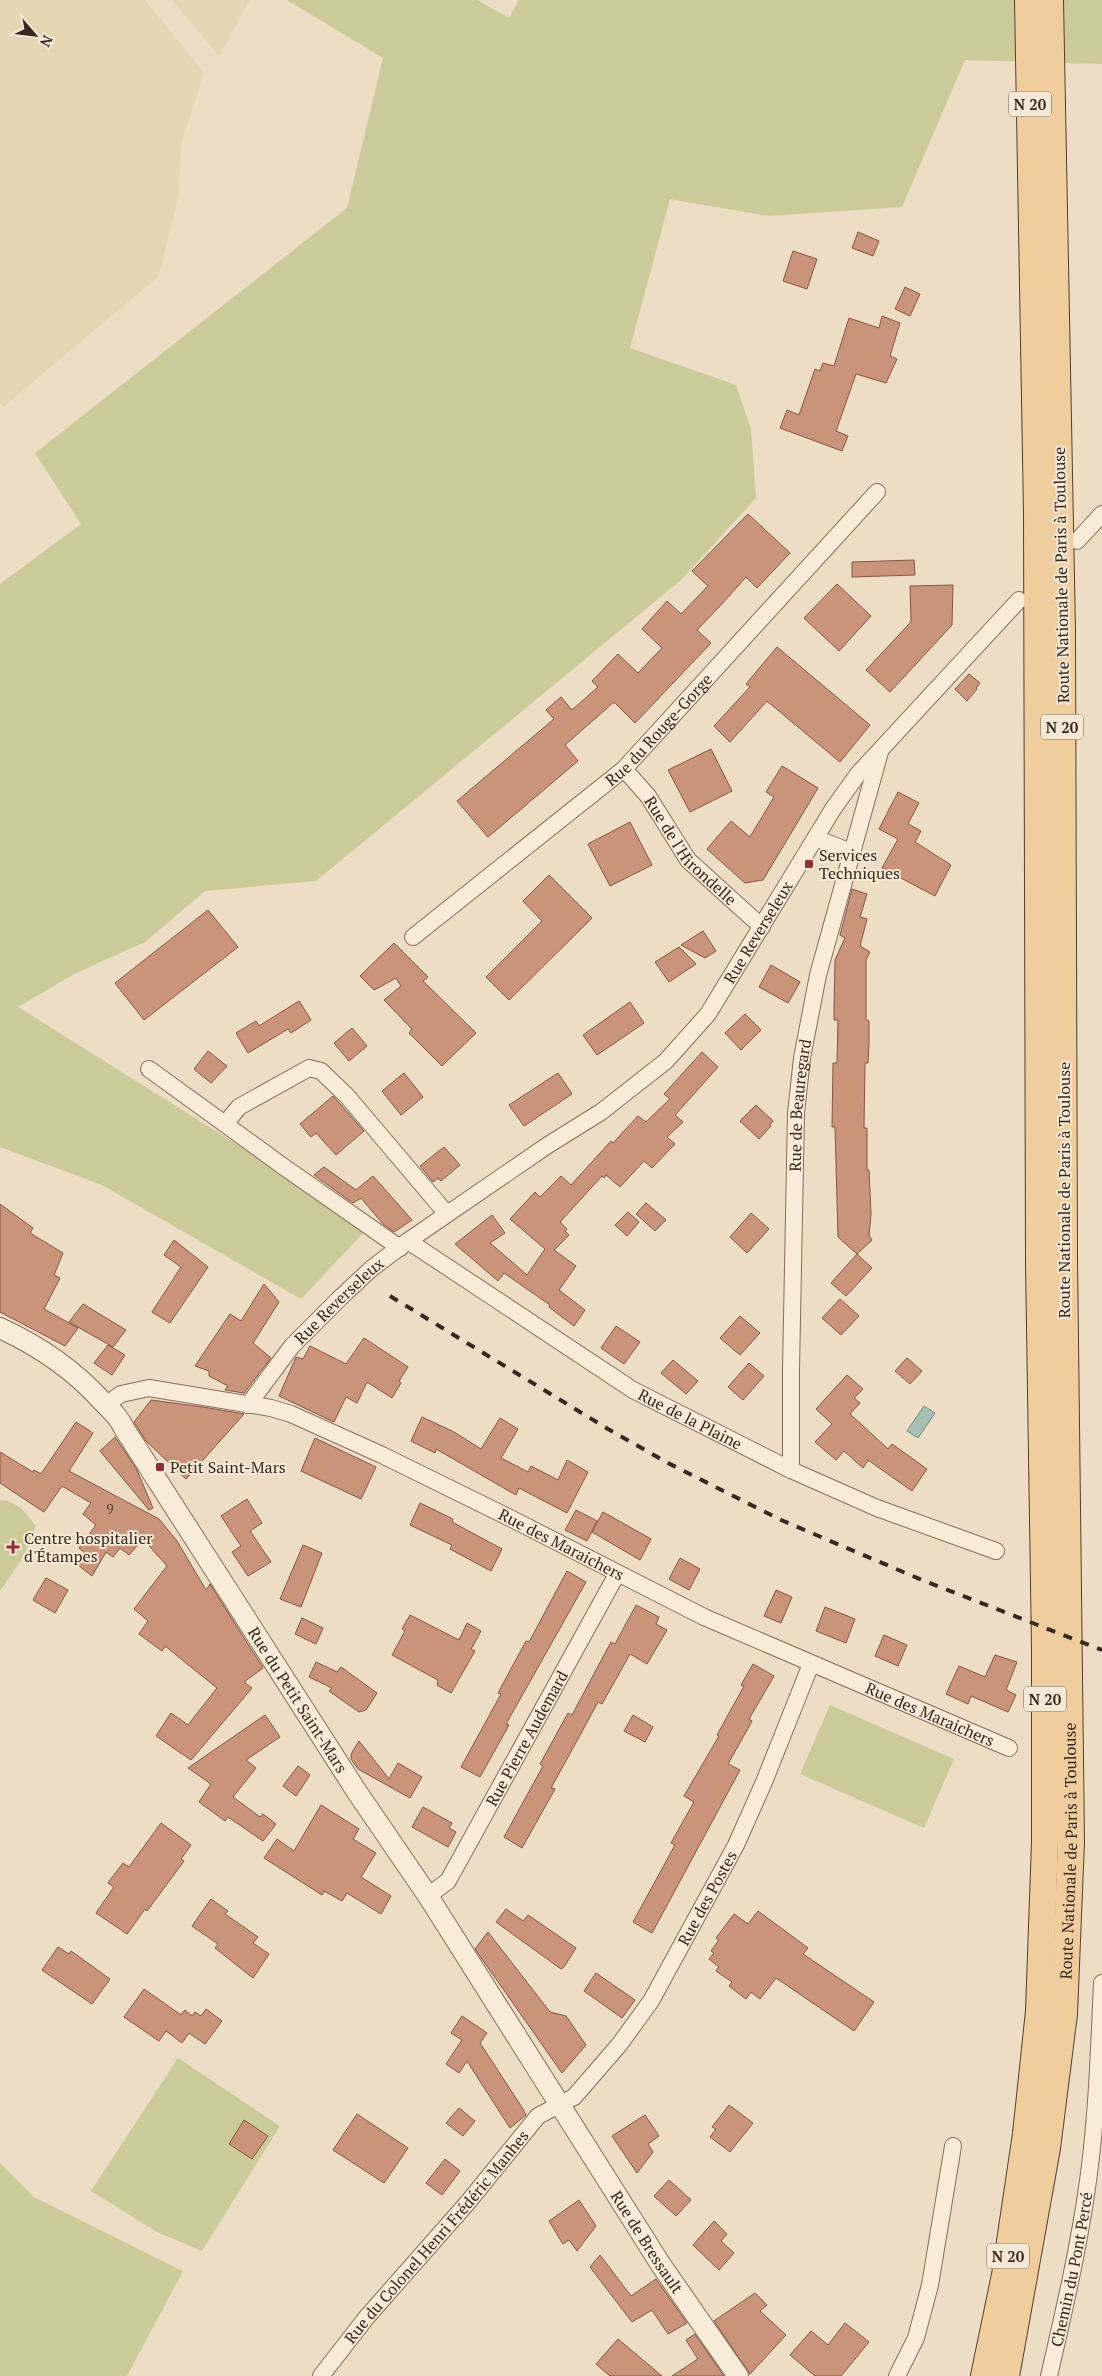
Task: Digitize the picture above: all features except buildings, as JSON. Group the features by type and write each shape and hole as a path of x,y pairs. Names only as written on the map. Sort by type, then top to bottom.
{"main road":[{"name":"Route Nationale de Paris à Toulouse","path":"984,2376 1005,2275 1026,2134 1039,2011 1045,1842 1045,1648 1039,1262 1037,513 1028,0"},
{"name":"Route Nationale de Paris à Toulouse","path":"1006,2376 1048,2148 1064,2014 1071,1842 1064,1246 1061,574 1050,0"}],"street":[{"name":"Rue du Rouge-Gorge","path":"413,936 624,769 877,492"},
{"path":"1077,541 1102,514"},
{"name":"Rue Reverseleux","path":"248,1404 292,1346 371,1269 404,1244 548,1145 601,1112 666,1061 708,1014 816,838 858,774 1019,600"},
{"name":"Rue de Beauregard","path":"791,1470 790,1370 798,1094 802,1058 818,975 881,750"},
{"name":"Rue de l'Hirondelle","path":"624,769 648,796 688,860 762,927"},
{"path":"816,838 851,852"},
{"path":"225,1124 239,1107 310,1068 321,1071 347,1096 447,1214"},
{"name":"Rue de la Plaine","path":"149,1069 225,1124 404,1244 633,1390 791,1470 877,1508 996,1551"},
{"name":"Rue du Petit Saint-Mars","path":"0,1328 30,1342 59,1361 85,1382 119,1417 125,1430 356,1792 428,1896 561,2106"},
{"name":"Rue des Maraichers","path":"106,1405 120,1394 149,1388 248,1404 291,1414 322,1427 501,1514 712,1621 1009,1748"},
{"name":"Rue Pierre Audemard","path":"428,1896 448,1881 617,1574"},
{"name":"Rue des Postes","path":"561,2106 581,2090 619,2045 651,2001 736,1845 764,1782 811,1664"},
{"name":"Chemin du Pont Percé","path":"1049,2376 1074,2262 1088,2180 1096,2090 1102,1983"},
{"name":"Rue du Colonel Henri Frédéric Manhes","path":"321,2376 366,2318 469,2201 538,2116 561,2106"},
{"name":"Rue de Bressault","path":"561,2106 661,2265 738,2376"},
{"path":"897,2376 916,2338 930,2285 954,2146"}],"shaded area":[{"path":"0,0 145,0 204,73 181,143 179,194 159,276 3,407 0,403"},
{"path":"172,0 250,0 219,56"},
{"path":"924,1406 935,1413 918,1438 907,1431"}],"green space":[{"path":"287,0 477,0 509,18 519,0 1102,0 1102,64 965,60 902,207 769,216 670,199 630,348 736,385 751,429 756,498 681,580 316,881 205,891 145,942 76,973 18,1007 369,1227 301,1299 102,1185 0,1147 0,584 81,524 35,453 347,208 383,58"},
{"name":"Centre hospitalier d'Étampes","path":"0,1500 17,1505 36,1526 24,1556 0,1591"},
{"path":"830,1705 954,1759 924,1828 800,1774"},
{"path":"178,2058 280,2126 202,2251 157,2232 91,2191"},
{"path":"0,2163 34,2197 183,2271 127,2376 0,2376"}],"railway":[{"path":"390,1296 608,1429 668,1463 781,1520 922,1580 1102,1650"}],"place":[{"name":"Services Techniques","path":"809,864"},
{"name":"Petit Saint-Mars","path":"160,1467"},
{"name":"Centre hospitalier d'Étampes","path":"13,1547"}]}
